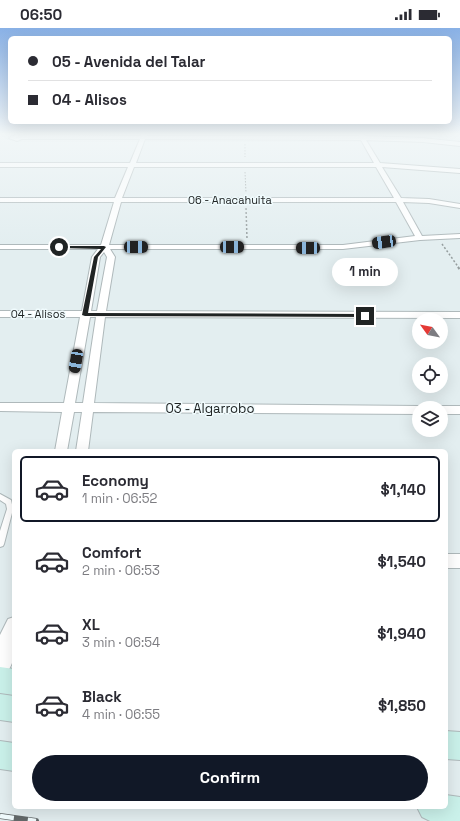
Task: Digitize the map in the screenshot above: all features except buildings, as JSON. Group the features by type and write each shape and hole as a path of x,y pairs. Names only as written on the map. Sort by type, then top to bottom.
{"main road":[{"path":"0,680 12,682"},
{"path":"0,707 12,709"},
{"path":"448,745 460,746"},
{"path":"0,755 12,757"},
{"path":"443,809 460,812"}],"street":[{"path":"61,449 96,257 104,247 118,200 129,170"},
{"path":"382,170 420,238"},
{"path":"443,170 460,172"},
{"name":"06 - Anacahuita","path":"0,200 398,200 429,201 460,206"},
{"path":"0,247 342,247 420,238 460,236"},
{"path":"82,449 101,314 112,257 104,247"},
{"name":"04 - Alisos","path":"0,314 460,315"},
{"name":"03 - Algarrobo","path":"0,407 412,410"},
{"path":"448,410 460,410"},
{"path":"448,561 460,561"},
{"path":"0,654 12,629"},
{"path":"0,668 12,647"}],"lane":[{"path":"0,497 8,502 10,508 0,544"}],"path":[{"path":"246,200 248,247"},
{"path":"436,237 460,270"}],"railway":[{"path":"0,816 36,821"}],"route":[{"path":"59,247 104,247 96,257 85,315 365,316"}]}
